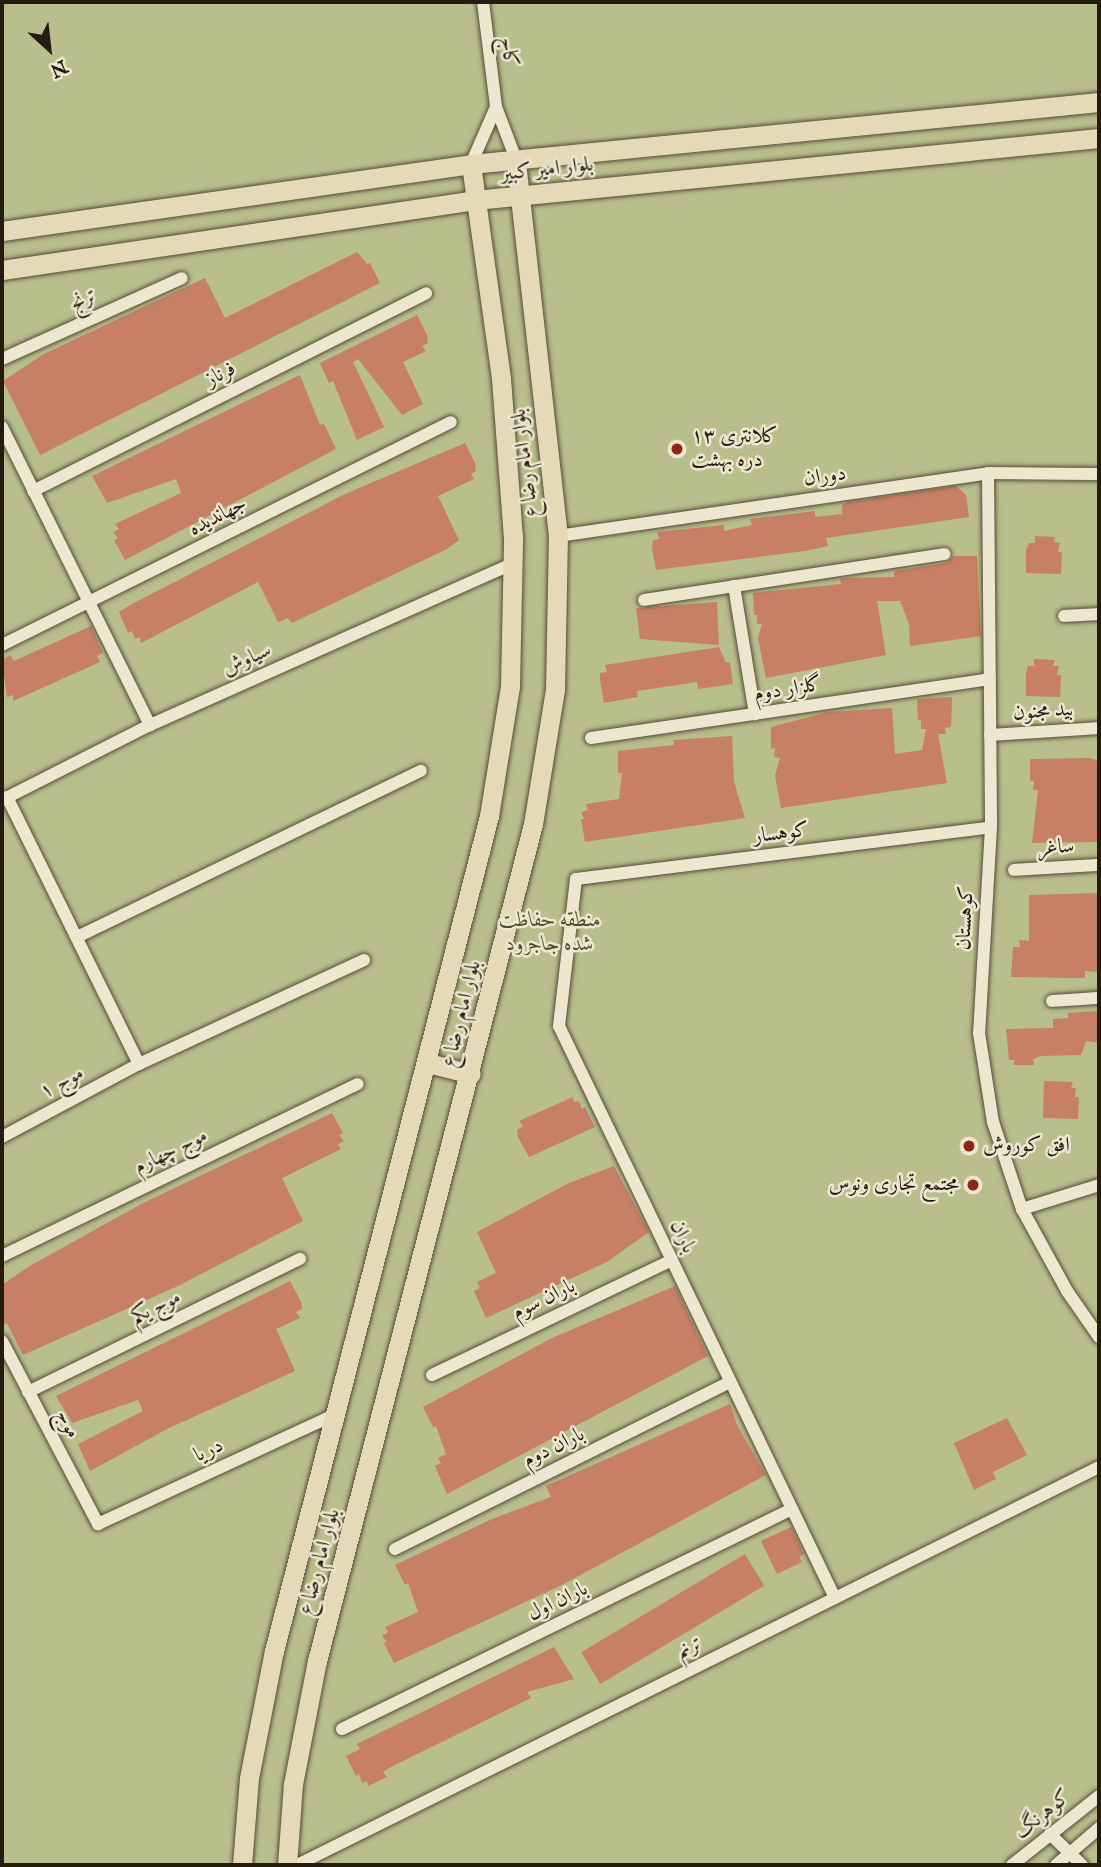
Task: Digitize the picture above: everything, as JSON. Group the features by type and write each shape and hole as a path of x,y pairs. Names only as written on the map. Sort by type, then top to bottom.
{"main road":[{"name":"بلوار امیر کبیر","path":"2,231 471,164 1099,102"},
{"name":"بلوار امیر کبیر","path":"2,270 475,200 1099,138"},
{"name":"بلوار امام رضا ع","path":"287,1865 293,1784 317,1661 471,1074 533,824 555,690 558,536 516,159"},
{"name":"بلوار امام رضا ع","path":"242,1865 249,1778 274,1651 428,1063 489,816 510,686 510,564 513,538 500,378 471,164"},
{"path":"428,1063 471,1074"}],"street":[{"name":"کاج","path":"482,2 496,107 516,159"},
{"path":"471,164 496,107"},
{"name":"ترنج","path":"2,359 182,278"},
{"name":"فرناز","path":"33,491 426,293"},
{"name":"جهاندیده","path":"2,645 451,422"},
{"path":"2,427 150,724"},
{"name":"دوران","path":"558,536 988,473 1099,474"},
{"name":"کوهستان","path":"988,473 991,827 979,1033 993,1122 1022,1209 1099,1337"},
{"path":"644,600 944,554"},
{"name":"سیاوش","path":"4,799 150,724 510,564"},
{"path":"734,586 755,714"},
{"path":"1064,616 1099,614"},
{"name":"گلزار دوم","path":"592,738 990,679"},
{"name":"بید مجنون","path":"990,735 1099,728"},
{"path":"76,937 421,771"},
{"path":"4,799 139,1064"},
{"name":"کوهسار","path":"576,879 991,827"},
{"name":"ساغر","path":"1014,870 1099,865"},
{"name":"باران","path":"576,879 559,1026 835,1598"},
{"name":"موج ۱","path":"2,1137 139,1064 364,960"},
{"path":"1052,1001 1099,998"},
{"name":"موج چهارم","path":"2,1256 358,1084"},
{"path":"1022,1209 1099,1185"},
{"name":"موج یکم","path":"28,1392 300,1259"},
{"name":"باران سوم","path":"432,1375 672,1260"},
{"name":"موج","path":"2,1341 98,1524"},
{"name":"باران دوم","path":"395,1549 730,1382"},
{"name":"دریا","path":"98,1524 336,1413"},
{"name":"ترنم","path":"297,1865 1099,1467"},
{"name":"باران اول","path":"342,1729 792,1509"},
{"name":"کوهرنگ","path":"1012,1865 1099,1796"},
{"path":"1056,1865 1099,1828"},
{"path":"1050,1834 1082,1865"}],"green space":[{"name":"منطقه حفاظت شده جاجرود","path":"2,2 1099,2 1099,1865 2,1865"}],"building":[{"path":"357,252 367,264 370,263 380,283 40,455 3,381 44,354 205,278 225,318"},
{"path":"417,315 427,335 428,343 422,346 426,351 403,362 423,404 402,415 358,359 353,362 384,427 357,440 333,381 329,383 320,363"},
{"path":"300,375 320,425 324,424 336,449 125,560 114,540 118,538 113,532 119,529 115,524 181,493 176,479 107,503 92,476"},
{"path":"465,443 475,463 476,471 471,474 474,479 438,496 459,540 447,549 292,623 288,618 278,622 258,582 141,643 140,637 135,639 132,631 128,633 119,612 132,604 345,494"},
{"path":"956,486 966,495 969,517 826,538 828,546 805,551 656,570 652,548 653,540 659,539 657,532 724,525 724,531 752,525 750,519 815,511 815,517 842,514 842,505 848,502"},
{"path":"1035,536 1055,537 1054,542 1060,543 1058,552 1062,552 1061,574 1026,573 1026,550 1029,543 1035,543"},
{"path":"953,556 977,556 981,636 910,646 909,624 900,601 877,601 886,655 766,678 758,638 762,624 757,624 757,615 754,615 753,593 841,584 840,579 847,578 894,577 894,571 946,563"},
{"path":"717,602 719,645 640,639 636,608"},
{"path":"91,626 103,653 97,656 100,662 13,701 13,695 7,697 2,660 10,655 14,661"},
{"path":"719,647 726,663 730,662 733,684 698,689 697,682 637,691 638,697 604,703 600,673 607,672 605,665"},
{"path":"1034,659 1055,660 1053,666 1059,666 1057,675 1061,675 1060,697 1026,696 1026,673 1028,666 1034,666"},
{"path":"952,697 951,727 945,728 946,734 938,734 947,783 781,808 775,776 780,758 774,757 775,748 771,749 771,727 828,712 892,708 895,754 922,750 926,729 921,729 921,720 918,720 917,699"},
{"path":"732,736 734,782 745,818 585,842 581,812 588,810 586,804 619,799 622,773 618,773 618,751 674,745 673,740"},
{"path":"1089,758 1099,761 1099,842 1032,843 1038,790 1033,790 1034,781 1030,781 1030,759"},
{"path":"1099,893 1099,972 1085,971 1085,978 1011,977 1013,947 1020,947 1019,940 1029,941 1029,895"},
{"path":"1099,1011 1099,1043 1086,1041 1081,1055 1040,1056 1033,1059 1034,1065 1013,1065 1015,1060 1009,1060 1006,1029 1053,1028 1053,1019 1068,1018 1068,1013"},
{"path":"1044,1081 1073,1082 1071,1088 1076,1088 1075,1097 1079,1097 1078,1119 1043,1118"},
{"path":"573,1097 574,1102 579,1101 582,1109 585,1107 595,1127 529,1157 518,1137 517,1130 523,1126 519,1121"},
{"path":"332,1113 343,1133 339,1135 344,1141 338,1144 341,1149 282,1178 303,1221 178,1286 23,1355 7,1323 2,1326 2,1285 28,1267 143,1203"},
{"path":"614,1166 649,1232 607,1262 486,1318 474,1291 480,1288 477,1282 496,1273 477,1232 569,1183"},
{"path":"290,1281 301,1302 302,1309 296,1312 300,1318 276,1329 295,1371 169,1428 90,1471 78,1444 143,1411 138,1400 72,1423 56,1396"},
{"path":"675,1286 708,1356 447,1494 435,1466 441,1463 438,1458 446,1454 436,1426 433,1427 423,1407 554,1337"},
{"path":"730,1404 737,1425 766,1475 562,1585 394,1663 384,1643 387,1642 382,1636 388,1632 385,1627 418,1612 408,1583 405,1585 395,1565 492,1519 551,1497 546,1486"},
{"path":"1007,1418 1027,1455 993,1472 996,1479 974,1490 954,1443"},
{"path":"791,1527 804,1554 799,1557 802,1562 777,1574 761,1541"},
{"path":"745,1554 764,1586 600,1684 581,1652"},
{"path":"554,1647 574,1679 527,1692 531,1698 389,1768 383,1772 387,1777 368,1786 367,1781 362,1783 359,1774 356,1776 346,1756 360,1749 357,1744"}],"place":[{"name":"کلانتری ۱۳ دره بهشت","path":"677,449"},
{"name":"افق کوروش","path":"969,1146"},
{"name":"مجتمع تجاری ونوس","path":"973,1185"}]}
